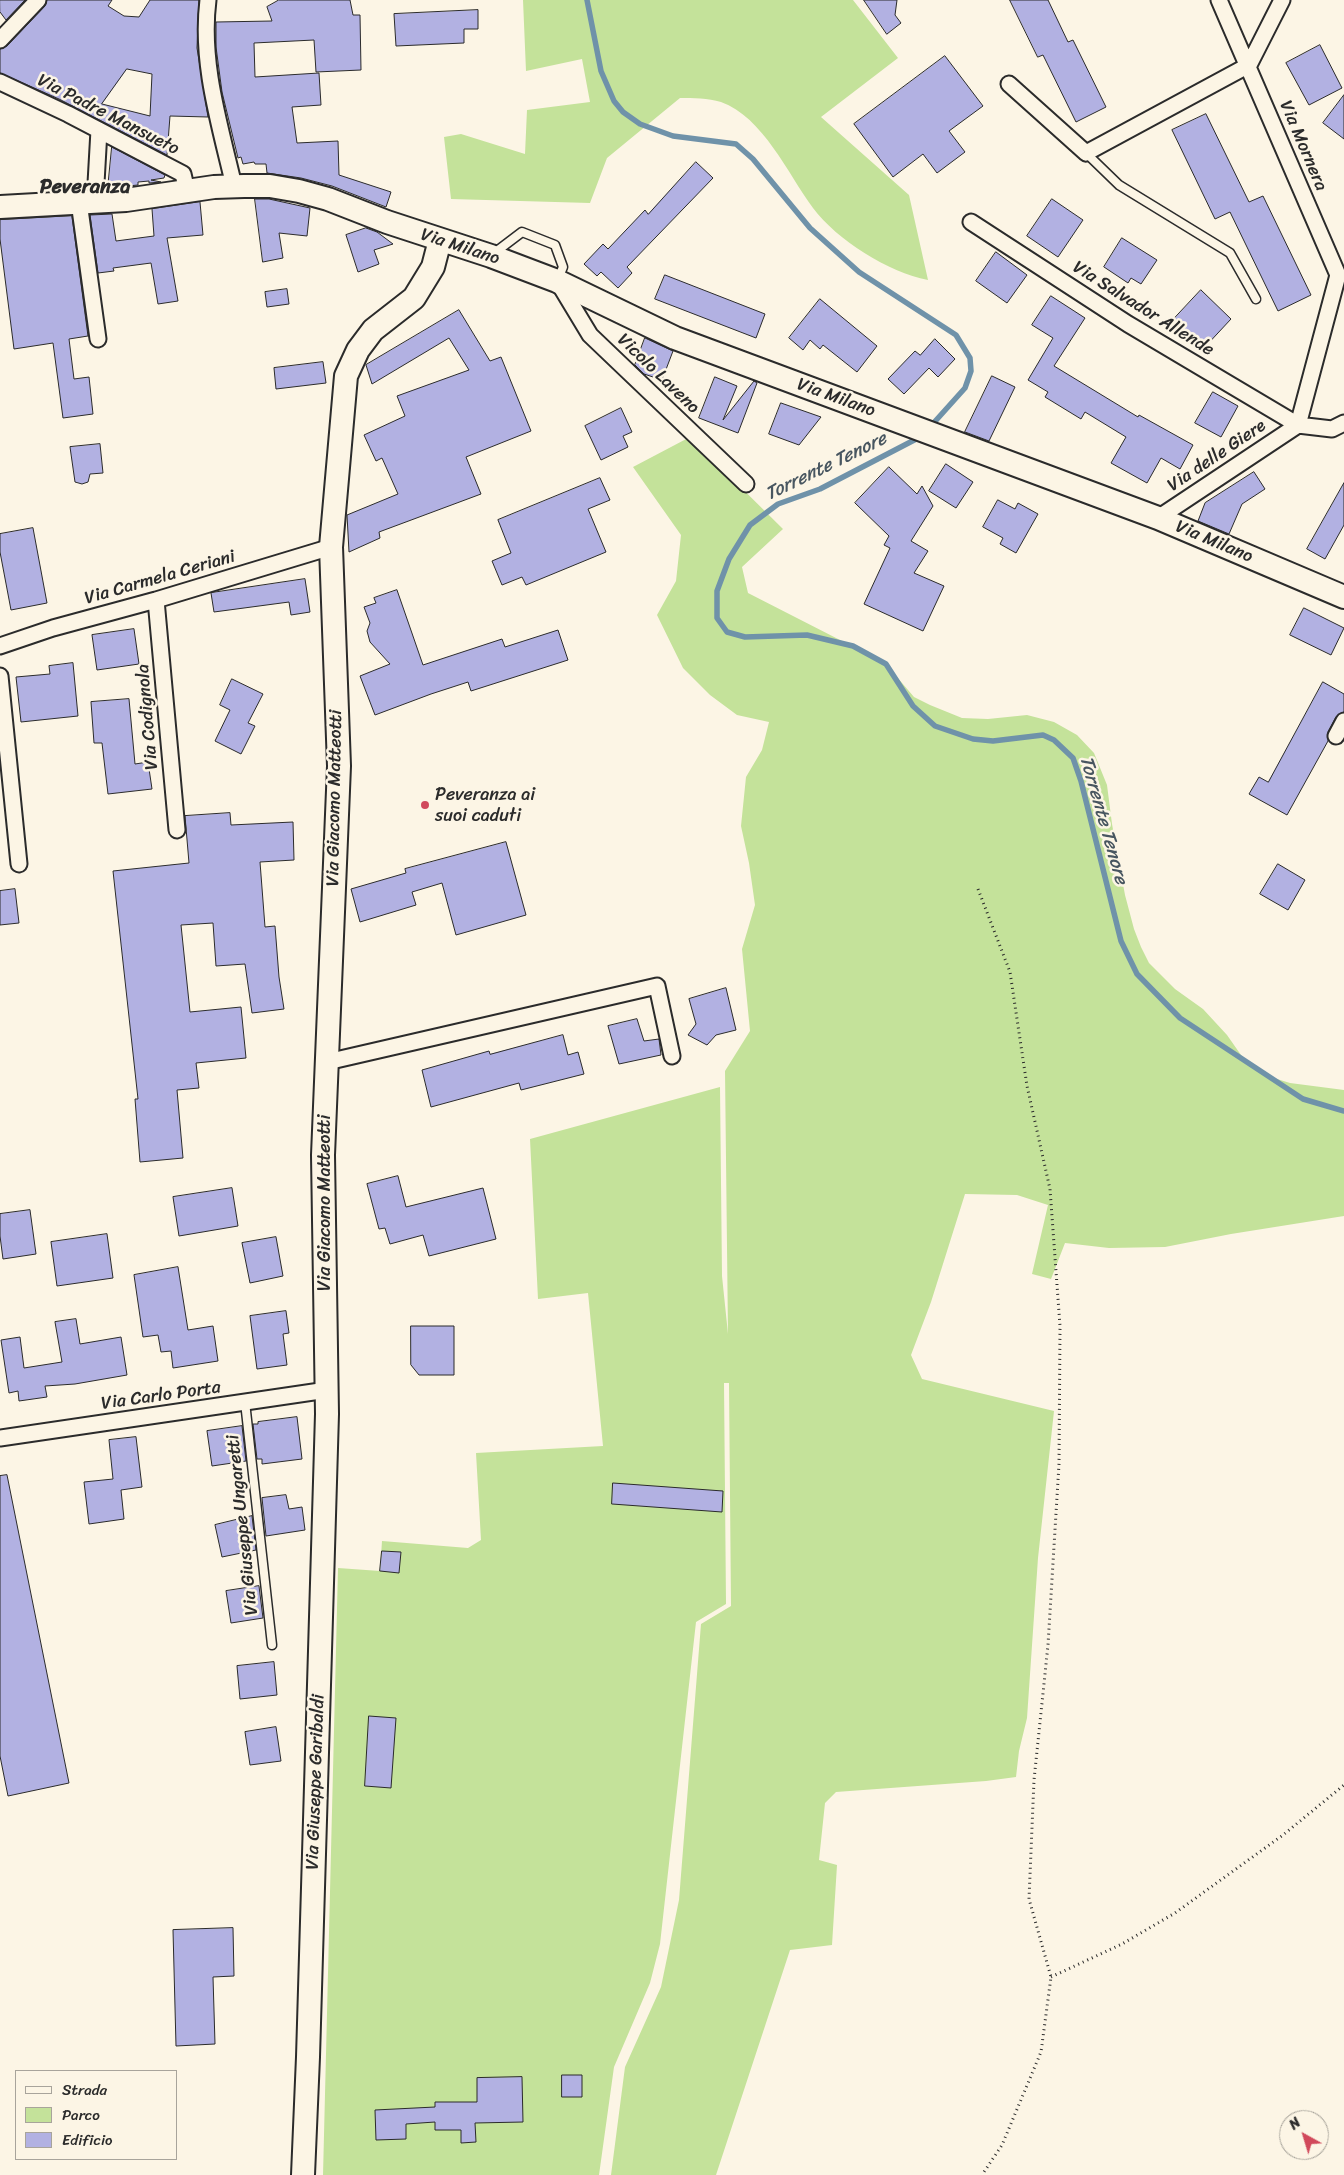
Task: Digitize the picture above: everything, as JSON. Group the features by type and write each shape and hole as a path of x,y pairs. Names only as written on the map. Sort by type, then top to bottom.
{"street":[{"path":"0,40 38,0"},
{"path":"208,0 205,44 215,107 234,186"},
{"name":"Via Mornera","path":"1219,0 1249,65 1338,275 1298,426"},
{"path":"1009,84 1086,153 1249,65 1282,0"},
{"name":"Via Padre Mansueto","path":"0,82 99,130 183,174 187,191"},
{"path":"98,339 87,202 99,130"},
{"name":"Via Milano","path":"0,207 126,200 234,186 270,186 299,190 491,256 557,281 675,338 1158,518 1344,597"},
{"name":"Via Salvador Allende","path":"971,222 1128,324 1298,426"},
{"name":"Via Giacomo Matteotti","path":"327,1390 323,1155 338,766 330,547 346,376 358,350 373,330 414,298 433,267 440,240"},
{"name":"Vicolo Laveno","path":"557,281 590,335 746,484"},
{"path":"1298,426 1332,429 1344,423"},
{"name":"Via delle Giere","path":"1158,518 1298,426"},
{"name":"Via Carmela Ceriani","path":"0,646 53,628 156,600 330,547"},
{"name":"Via Codignola","path":"156,600 177,830"},
{"path":"0,676 19,864"},
{"path":"1336,736 1344,721"},
{"path":"327,1062 657,986 672,1056"},
{"name":"Via Carlo Porta","path":"0,1438 327,1390"},
{"name":"Via Giuseppe Garibaldi","path":"303,2175 327,1390"}],"lane":[{"path":"1086,153 1119,185 1230,253 1256,299"},
{"path":"491,256 522,232 555,245 563,268 557,281"},
{"name":"Via Giuseppe Ungaretti","path":"245,1402 272,1645"}],"path":[{"path":"978,889 1010,972 1027,1086 1050,1190 1060,1326 1058,1474 1048,1645 1034,1780 1029,1899 1052,1976 1041,2052 1002,2145 982,2175"},
{"path":"1052,1976 1122,1944 1175,1913 1283,1835 1344,1785"}],"green space":[{"path":"523,0 853,0 898,58 821,117 909,195 928,280 897,270 880,262 835,232 813,208 773,148 750,120 736,109 721,102 711,100 680,98 607,158 590,203 451,199 444,137 461,134 525,154 527,110 590,102 582,59 526,71"},
{"path":"690,437 783,529 742,567 748,593 885,663 914,697 930,705 962,718 988,719 1027,715 1054,722 1077,735 1094,753 1107,785 1125,895 1134,929 1149,963 1175,989 1203,1009 1227,1035 1248,1065 1264,1075 1290,1083 1344,1090 1344,1216 1231,1234 1165,1247 1109,1248 1065,1243 1051,1279 1032,1274 1048,1205 1017,1195 965,1194 931,1302 911,1355 922,1379 1054,1411 1038,1558 1027,1718 1019,1751 1016,1777 836,1792 825,1803 819,1860 837,1865 832,1945 790,1950 716,2175 611,2175 625,2067 661,1987 679,1900 701,1624 731,1606 729,1383 724,1383 726,1604 696,1622 660,1944 650,1983 614,2067 599,2175 323,2175 338,1568 380,1571 382,1541 468,1548 481,1540 476,1453 603,1446 588,1293 538,1299 530,1139 720,1087 722,1276 728,1334 725,1071 750,1031 742,949 755,905 741,826 746,777 762,750 769,722 737,715 710,695 683,668 657,615 676,581 681,535 633,467"}],"building":[{"path":"0,0 25,0 6,20 0,12"},
{"path":"47,0 112,0 108,6 124,16 139,17 150,0 199,0 197,48 208,117 170,116 167,155 59,99 0,73 0,49 7,46 45,6","holes":["127,69 152,74 150,116 102,104"]},
{"path":"279,0 350,0 353,15 360,15 361,70 316,72 314,40 254,43 255,77 319,73 321,105 292,107 297,143 338,141 339,175 391,192 386,207 332,186 301,178 267,173 266,164 255,164 254,162 243,164 241,157 238,158 222,92 216,47 216,22 272,21 267,7"},
{"path":"864,0 897,0 895,15 901,23 887,34"},
{"path":"1010,0 1048,0 1068,42 1073,40 1106,107 1076,122 1043,55 1038,57"},
{"path":"478,10 478,29 464,29 464,43 396,46 394,14"},
{"path":"1320,45 1342,88 1309,105 1286,63"},
{"path":"945,56 983,106 949,131 965,152 937,173 923,154 893,177 854,124"},
{"path":"1344,95 1344,139 1323,123"},
{"path":"1206,114 1249,202 1263,196 1311,295 1278,311 1230,212 1215,219 1172,130"},
{"path":"112,147 165,175 164,178 151,180 161,182 138,182 138,185 108,188"},
{"path":"696,162 713,178 627,267 632,273 618,288 601,272 597,276 584,264 603,244 608,249 645,210 648,214"},
{"path":"255,199 269,199 310,208 307,236 279,233 283,258 263,262"},
{"path":"1052,199 1083,220 1058,257 1027,236"},
{"path":"200,202 203,235 167,238 178,301 158,304 151,263 113,268 114,271 98,273 90,215 112,214 116,241 154,236 152,209"},
{"path":"72,216 88,336 69,339 74,379 89,377 93,414 63,418 53,343 14,349 0,239 0,220"},
{"path":"366,228 377,232 393,244 374,250 379,264 358,272 346,235"},
{"path":"1122,238 1157,260 1141,284 1131,278 1128,283 1104,267"},
{"path":"996,252 1027,275 1007,303 976,281"},
{"path":"665,275 765,314 756,338 655,299"},
{"path":"287,289 289,304 267,307 265,292"},
{"path":"1201,290 1231,319 1204,348 1173,320"},
{"path":"1051,296 1085,318 1054,366 1138,417 1139,415 1193,445 1180,469 1161,458 1147,483 1111,463 1126,437 1085,412 1081,419 1045,397 1048,392 1028,380 1053,338 1032,325"},
{"path":"820,299 877,346 857,372 823,345 820,349 810,340 803,350 789,338"},
{"path":"459,310 490,361 501,357 531,431 466,457 481,494 379,532 380,538 349,552 347,515 398,494 382,458 376,461 364,435 405,416 397,396 469,370 449,338 372,384 366,365"},
{"path":"645,338 673,351 662,380 644,374 635,365"},
{"path":"935,339 955,359 938,377 929,368 904,394 888,379 915,351 920,355"},
{"path":"323,362 326,383 276,389 274,368"},
{"path":"992,376 1015,387 989,441 965,432"},
{"path":"715,377 737,386 723,420 754,381 757,383 738,433 699,418"},
{"path":"1213,392 1238,406 1221,437 1195,423"},
{"path":"781,403 821,417 799,445 769,434"},
{"path":"621,408 632,432 623,436 628,447 601,460 585,426"},
{"path":"100,444 103,473 90,474 88,482 82,484 75,482 70,447"},
{"path":"946,464 973,482 956,508 929,491"},
{"path":"889,467 917,494 922,486 933,506 911,541 928,551 914,573 944,586 923,631 864,604 890,548 884,545 889,536 855,503"},
{"path":"1254,472 1265,489 1242,504 1229,534 1198,521 1205,503"},
{"path":"600,478 610,500 588,509 606,552 526,585 522,577 502,585 492,561 511,553 498,520"},
{"path":"1344,483 1344,525 1325,559 1307,549"},
{"path":"998,500 1015,509 1018,503 1038,514 1016,553 1000,544 1003,538 983,527"},
{"path":"33,528 47,603 11,610 0,552 0,534"},
{"path":"305,579 310,612 291,615 289,602 214,612 211,593"},
{"path":"397,590 423,665 502,639 505,647 558,630 568,660 471,691 468,682 375,715 360,676 390,664 370,642 367,631 370,623 364,607 376,603 374,598"},
{"path":"1304,608 1344,628 1331,655 1290,635"},
{"path":"134,629 139,664 97,670 92,635"},
{"path":"73,663 78,716 21,722 16,677 50,674 49,666"},
{"path":"232,679 263,694 248,723 255,726 241,754 215,741 230,710 220,705"},
{"path":"1323,682 1344,694 1344,712 1336,717 1328,732 1328,741 1287,815 1249,794 1259,777 1268,782"},
{"path":"129,699 135,764 148,762 152,789 108,794 102,743 94,743 91,702"},
{"path":"230,813 231,825 293,822 294,860 260,862 265,927 275,926 279,977 284,1009 252,1013 245,964 216,966 213,923 181,925 190,1012 241,1007 246,1058 196,1063 199,1088 177,1090 183,1158 140,1162 135,1099 138,1099 113,871 189,863 185,816"},
{"path":"506,842 526,915 456,935 442,883 412,892 416,905 360,922 351,889 406,873 405,869"},
{"path":"1278,864 1305,880 1288,910 1260,894"},
{"path":"15,889 19,923 0,925 0,891"},
{"path":"726,988 736,1030 716,1035 707,1045 688,1035 696,1024 689,999"},
{"path":"637,1019 644,1041 659,1039 661,1055 619,1064 608,1026"},
{"path":"563,1035 568,1055 578,1052 584,1074 521,1090 519,1083 431,1107 422,1070 489,1051 490,1054"},
{"path":"398,1176 406,1207 483,1188 496,1239 429,1256 423,1235 390,1244 385,1228 379,1229 367,1184"},
{"path":"232,1188 238,1226 179,1236 173,1197"},
{"path":"30,1210 36,1254 3,1259 0,1214"},
{"path":"107,1234 113,1278 57,1286 51,1242"},
{"path":"276,1237 283,1276 250,1283 242,1243"},
{"path":"178,1267 188,1330 213,1326 218,1361 173,1368 171,1351 161,1352 158,1335 143,1337 134,1275"},
{"path":"286,1311 289,1333 283,1334 287,1365 257,1369 250,1316"},
{"path":"76,1319 80,1344 121,1337 127,1375 75,1384 45,1386 47,1397 19,1401 18,1391 9,1393 1,1340 20,1337 24,1368 62,1362 55,1322"},
{"path":"411,1326 454,1326 454,1375 419,1375 411,1365"},
{"path":"297,1417 302,1459 262,1464 262,1459 257,1459 253,1424"},
{"path":"242,1426 246,1461 212,1466 207,1431"},
{"path":"136,1437 142,1487 121,1490 124,1519 89,1524 84,1482 113,1479 109,1440"},
{"path":"7,1475 69,1783 8,1796 0,1756 0,1476"},
{"path":"613,1483 723,1491 722,1512 612,1504"},
{"path":"286,1495 289,1509 302,1507 305,1530 266,1536 262,1498"},
{"path":"252,1516 256,1550 222,1557 215,1525"},
{"path":"382,1551 401,1552 399,1573 380,1571"},
{"path":"259,1586 263,1618 231,1623 226,1591"},
{"path":"274,1662 277,1695 240,1699 237,1666"},
{"path":"369,1716 396,1718 391,1788 365,1786"},
{"path":"276,1727 281,1761 250,1765 245,1732"},
{"path":"233,1928 234,1976 213,1977 215,2044 176,2046 173,1930"},
{"path":"562,2075 582,2075 582,2097 562,2097"},
{"path":"522,2077 523,2122 475,2123 476,2142 461,2143 461,2130 435,2130 435,2122 406,2124 406,2139 376,2140 375,2110 435,2107 435,2102 477,2102 477,2078"}],"waterway":[{"name":"Torrente Tenore","path":"587,0 601,71 614,101 623,112 640,124 673,136 736,144 753,159 810,228 859,272 956,335 970,358 971,371 965,388 930,427"},
{"name":"Torrente Tenore","path":"922,436 820,489 778,504 750,525 729,559 717,591 717,618 727,632 745,637 807,635 853,646 886,664 913,706 935,726 973,739 993,741 1043,735 1054,740 1073,758 1081,781 1121,941 1137,974 1180,1018 1303,1099 1344,1111"}],"place":[{"name":"Peveranza ai suoi caduti","path":"425,805"}],"district":[{"name":"Peveranza","path":"85,188"}]}
